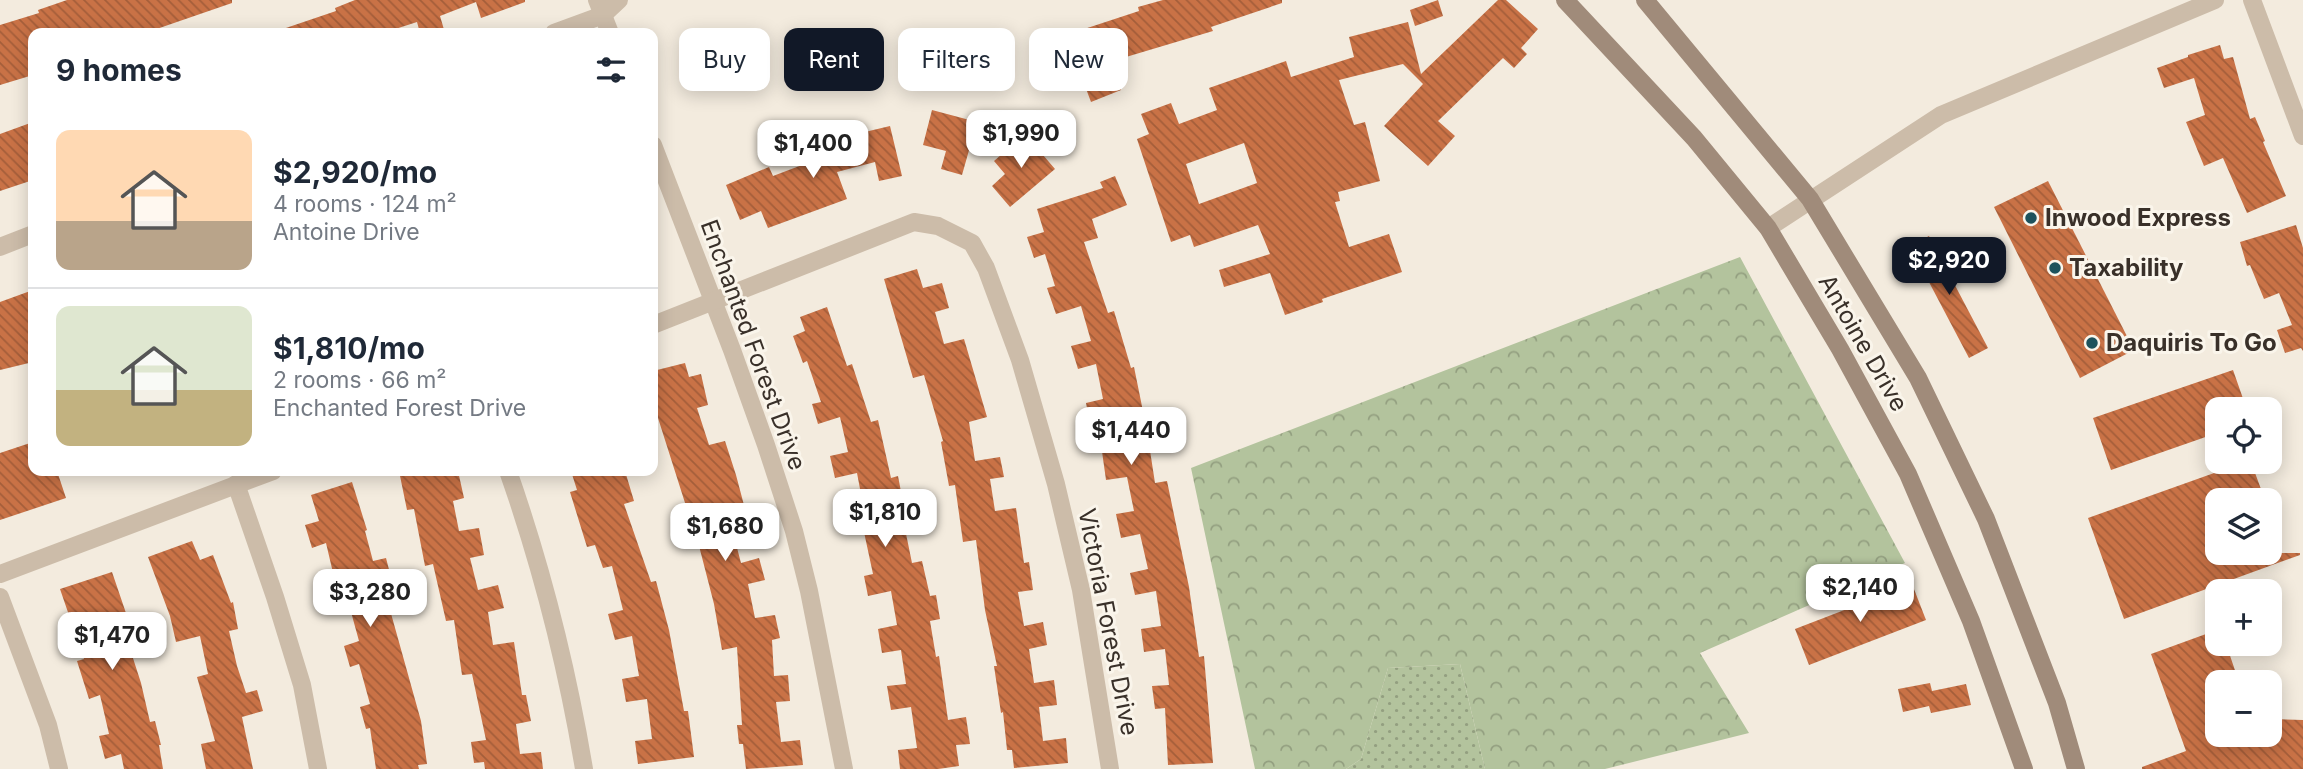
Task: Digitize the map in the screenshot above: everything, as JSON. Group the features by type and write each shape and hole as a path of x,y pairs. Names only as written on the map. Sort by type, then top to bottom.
{"main road":[{"name":"Antoine Drive","path":"1565,0 1694,138 1768,228 1840,349 1908,474 1971,621 2024,769"},
{"name":"Antoine Drive","path":"1645,0 1810,199 1918,378 1986,519 2057,703 2076,769"}],"street":[{"path":"563,28 600,7 620,0"},
{"path":"1768,228 1941,115 2215,0"},
{"path":"2252,0 2303,136"},
{"path":"600,7 608,28"},
{"name":"Enchanted Forest Drive","path":"658,158 766,446 794,531 809,591 844,769"},
{"name":"Victoria Forest Drive","path":"712,302 914,222 938,226 972,243 986,268 1020,360 1056,484 1081,590 1110,769"},
{"path":"0,247 28,236"},
{"path":"658,323 712,302"},
{"path":"0,574 259,476"},
{"path":"510,476 551,607 572,697 584,769"},
{"path":"236,484 302,685 318,769"},
{"path":"0,597 48,725 58,769"}],"green space":[{"path":"1740,257 1905,563 1700,653 1749,733 1605,769 1485,769 1460,664 1388,668 1361,759 1346,769 1255,769 1191,468"},
{"path":"1460,664 1485,769 1346,769 1361,759 1388,668"}],"building":[{"path":"67,0 232,0 232,3 160,28 28,28 28,77 0,85 0,25 39,13 38,10"},
{"path":"355,0 525,0 481,18 476,2 440,16 444,28 419,28 417,22 398,28 286,28 336,11 335,8"},
{"path":"1163,0 1282,0 1282,3 1211,27 1213,31 1128,56 1128,28 1087,28 1139,11 1138,7"},
{"path":"1438,0 1443,16 1415,26 1410,10"},
{"path":"1498,0 1506,0 1538,29 1521,48 1527,54 1514,68 1503,58 1438,121 1455,136 1428,166 1384,126 1423,84 1403,64 1339,80 1354,125 1365,122 1380,181 1338,192 1340,201 1335,202 1349,247 1389,234 1402,272 1322,299 1323,302 1285,315 1270,273 1224,287 1219,270 1270,254 1258,225 1194,247 1190,235 1171,242 1137,139 1149,134 1141,114 1171,103 1179,124 1217,110 1209,88 1286,61 1291,77 1354,57 1349,37 1408,22 1421,74","holes":["1244,143 1257,183 1199,204 1186,164"]},
{"path":"2220,45 2224,59 2233,57 2250,119 2255,117 2286,196 2247,213 2223,158 2204,166 2186,122 2205,115 2194,78 2164,88 2157,68"},
{"path":"1087,91 1118,91 1091,102"},
{"path":"932,110 977,122 962,175 941,169 946,151 923,145"},
{"path":"28,124 28,182 0,191 0,134"},
{"path":"890,126 902,176 879,181 875,162 837,172 847,199 768,228 761,211 740,220 726,185 769,167 773,176 847,148 844,137"},
{"path":"1025,134 1055,169 1010,207 992,186 1005,174 994,161"},
{"path":"1115,176 1127,205 1092,219 1098,238 1084,242 1108,313 1114,311 1131,368 1134,367 1155,483 1167,481 1189,587 1199,657 1204,656 1213,763 1168,765 1165,708 1155,709 1152,686 1169,685 1165,649 1144,652 1141,629 1161,626 1156,591 1135,595 1130,573 1148,569 1140,534 1121,538 1116,514 1134,511 1127,477 1106,480 1098,423 1090,425 1086,403 1103,399 1096,364 1078,369 1071,346 1091,341 1081,306 1056,314 1047,288 1055,286 1045,254 1034,258 1027,237 1044,232 1037,209 1103,188 1100,182"},
{"path":"2048,181 2134,350 2080,378 1994,207"},
{"path":"2296,225 2303,248 2303,351 2301,348 2285,353 2277,330 2292,325 2279,293 2264,299 2250,265 2247,266 2240,242"},
{"path":"1929,236 1988,348 1969,358 1910,246"},
{"path":"917,269 923,288 942,283 949,308 935,312 944,344 964,339 987,417 969,422 975,461 1000,457 1004,477 990,479 995,511 1016,508 1024,563 1029,562 1033,590 1018,592 1024,626 1043,622 1047,645 1029,649 1034,683 1054,680 1057,705 1039,707 1043,741 1066,738 1068,763 1014,768 1012,750 1007,750 994,666 997,666 985,610 976,540 963,542 955,485 949,486 941,442 943,441 924,375 913,378 884,279"},
{"path":"28,292 28,363 0,370 0,302"},
{"path":"827,307 847,366 852,364 871,422 878,420 891,478 898,476 912,563 922,561 930,596 936,595 940,619 930,621 936,657 939,656 948,720 966,717 970,744 956,745 959,766 900,769 898,750 917,748 911,707 891,710 887,686 906,684 901,650 882,653 878,629 897,625 891,591 868,596 864,576 873,574 864,532 851,534 847,513 864,510 857,473 835,478 830,456 848,452 840,417 818,424 812,404 821,402 807,361 803,363 793,336 805,331 800,317"},
{"path":"685,363 689,377 701,374 708,405 697,408 709,445 725,441 749,524 732,529 741,563 759,558 765,580 748,584 755,618 775,615 780,638 772,640 774,676 788,675 790,701 776,702 781,742 800,740 803,765 746,769 737,725 742,725 737,647 722,650 714,604 697,538 690,540 681,508 686,506 658,418 658,370"},
{"path":"2233,370 2242,397 2205,397 2205,437 2111,470 2093,418"},
{"path":"28,444 28,476 59,476 66,498 0,520 0,453"},
{"path":"2211,474 2255,474 2261,488 2205,488 2205,565 2272,565 2234,579 2205,579 2205,590 2124,619 2088,518"},
{"path":"400,476 459,476 464,498 453,501 459,531 479,528 484,555 470,558 478,590 498,585 504,608 488,612 493,645 514,642 522,695 526,695 531,721 516,724 520,754 541,752 543,769 485,769 484,762 474,763 471,742 486,740 472,674 462,675 454,620 446,621 433,564 425,566 414,509 407,510"},
{"path":"573,476 626,476 634,501 624,504 651,582 656,581 669,630 684,711 688,711 694,757 638,764 635,741 652,739 647,699 626,702 622,679 639,676 632,636 615,640 608,614 623,610 612,566 603,568 595,545 587,547 570,492 577,490"},
{"path":"352,482 367,530 365,531 373,561 386,558 394,589 385,592 421,721 427,764 418,765 419,769 376,769 370,728 366,729 360,707 370,704 359,664 350,667 344,646 359,641 348,601 331,605 324,579 334,577 326,543 312,548 305,525 319,521 311,495"},
{"path":"192,541 200,560 213,555 231,603 233,602 238,629 229,631 237,666 246,693 257,690 263,711 242,717 253,769 206,769 201,744 215,741 197,677 208,674 200,636 176,642 170,616 148,557"},
{"path":"2282,553 2300,555 2282,562"},
{"path":"112,572 128,619 121,621 141,683 150,722 155,721 163,769 124,769 121,754 105,759 99,736 109,734 100,695 89,699 77,661 84,659 60,589"},
{"path":"1912,584 1926,620 1809,665 1795,629"},
{"path":"2205,634 2205,656 2230,656 2235,670 2205,670 2205,747 2282,747 2282,719 2303,720 2303,769 2142,769 2186,751 2151,654"},
{"path":"1930,683 1932,691 1966,684 1971,705 1931,713 1929,706 1903,712 1898,689"}],"place":[{"name":"Inwood Express","path":"2031,218"},
{"name":"Taxability","path":"2055,268"},
{"name":"Daquiris To Go","path":"2092,343"}]}
